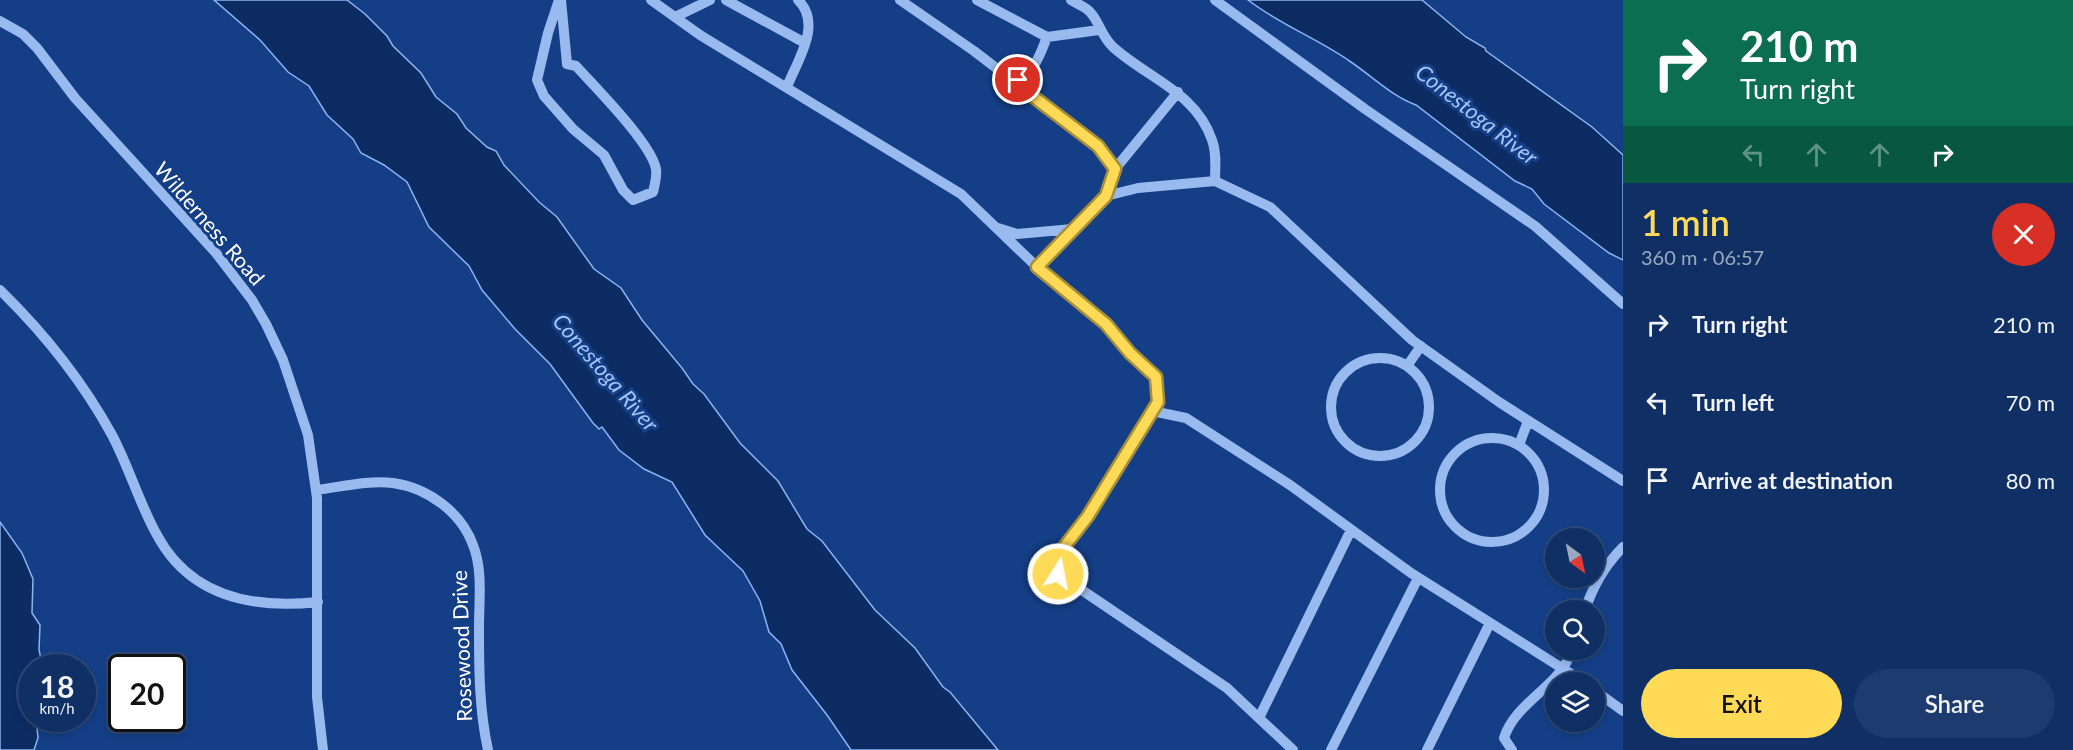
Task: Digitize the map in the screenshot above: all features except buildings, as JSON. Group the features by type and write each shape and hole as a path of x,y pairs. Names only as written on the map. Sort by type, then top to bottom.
{"street":[{"path":"560,0 567,64 576,66 634,132 656,167 657,180 654,192 633,200 623,190 604,155 573,129 544,96 537,80 548,33 560,0"},
{"path":"651,0 961,194 1037,267 1106,324 1130,353 1156,377 1158,402 1088,516 1054,560 1058,574 1227,688 1293,750"},
{"path":"675,17 710,0"},
{"path":"726,0 805,43"},
{"path":"787,87 809,30 809,17 798,0"},
{"path":"900,0 1098,146 1115,169"},
{"path":"977,0 1047,37 1099,30"},
{"path":"1071,0 1091,13 1099,30 1113,47 1178,92 1193,107 1212,139 1215,151 1215,181"},
{"path":"1215,0 1365,109 1535,226 1623,304"},
{"name":"Wilderness Road","path":"0,21 23,34 38,48 75,98 216,253 252,300 266,324 295,393 308,435 316,490 317,697 322,750"},
{"path":"1014,82 1029,73 1040,56 1047,37"},
{"path":"1037,267 1106,196 1115,169 1178,92"},
{"path":"1106,196 1138,188 1215,181 1270,207 1421,346 1528,421 1623,481"},
{"path":"995,227 1017,234 1073,229"},
{"path":"0,291 67,367 94,405 133,477 163,546 182,567 214,591 229,597 279,605 318,602"},
{"path":"1407,366 1421,346"},
{"path":"1370,358 1390,358 1407,366 1421,380 1428,397 1428,416 1420,434 1407,448 1389,455 1370,455 1352,447 1338,434 1331,416 1331,397 1339,379 1353,366 1370,358"},
{"path":"1152,411 1186,418 1290,485 1418,578 1569,672"},
{"path":"1519,445 1528,421"},
{"path":"1499,438 1519,445 1534,458 1543,477 1544,497 1538,517 1524,532 1505,541 1484,543 1465,536 1449,522 1440,503 1439,483 1446,463 1460,448 1479,439 1499,438"},
{"name":"Rosewood Drive","path":"316,490 368,483 399,484 440,502 464,528 474,545 479,568 480,702 488,750"},
{"path":"1259,718 1351,530"},
{"path":"1589,600 1608,561 1623,547"},
{"path":"1331,750 1418,578"},
{"path":"1427,750 1490,623"},
{"path":"1512,750 1504,738 1509,723 1554,681 1567,660"},
{"path":"1605,698 1623,711"}],"water":[{"name":"Conestoga River","path":"214,0 347,0 365,14 421,73 436,97 457,114 466,128 487,147 496,151 504,165 539,202 557,217 594,269 621,288 642,320 693,384 704,394 740,443 778,481 807,529 822,541 875,610 915,648 943,687 950,692 998,750 851,750 792,670 781,644 769,632 760,601 743,571 705,535 672,482 644,469 619,450 602,427 599,429 593,423 550,364 515,329 482,290 469,266 429,227 407,182 384,165 361,153 353,139 327,115 309,86 288,72 260,40"},
{"name":"Conestoga River","path":"1248,0 1422,0 1466,37 1485,48 1486,51 1592,127 1623,155 1623,260 1609,253 1544,204 1532,189 1515,181 1416,105 1390,91 1336,52"},
{"path":"0,522 22,553 33,579 32,613 40,625 40,654 18,654 18,732 37,732 38,738 34,750 0,750"}],"route":[{"path":"1018,80 1014,82 1098,146 1110,159 1115,169 1106,196 1037,267 1106,324 1130,353 1156,377 1158,402 1088,516 1054,560 1058,574"}]}
